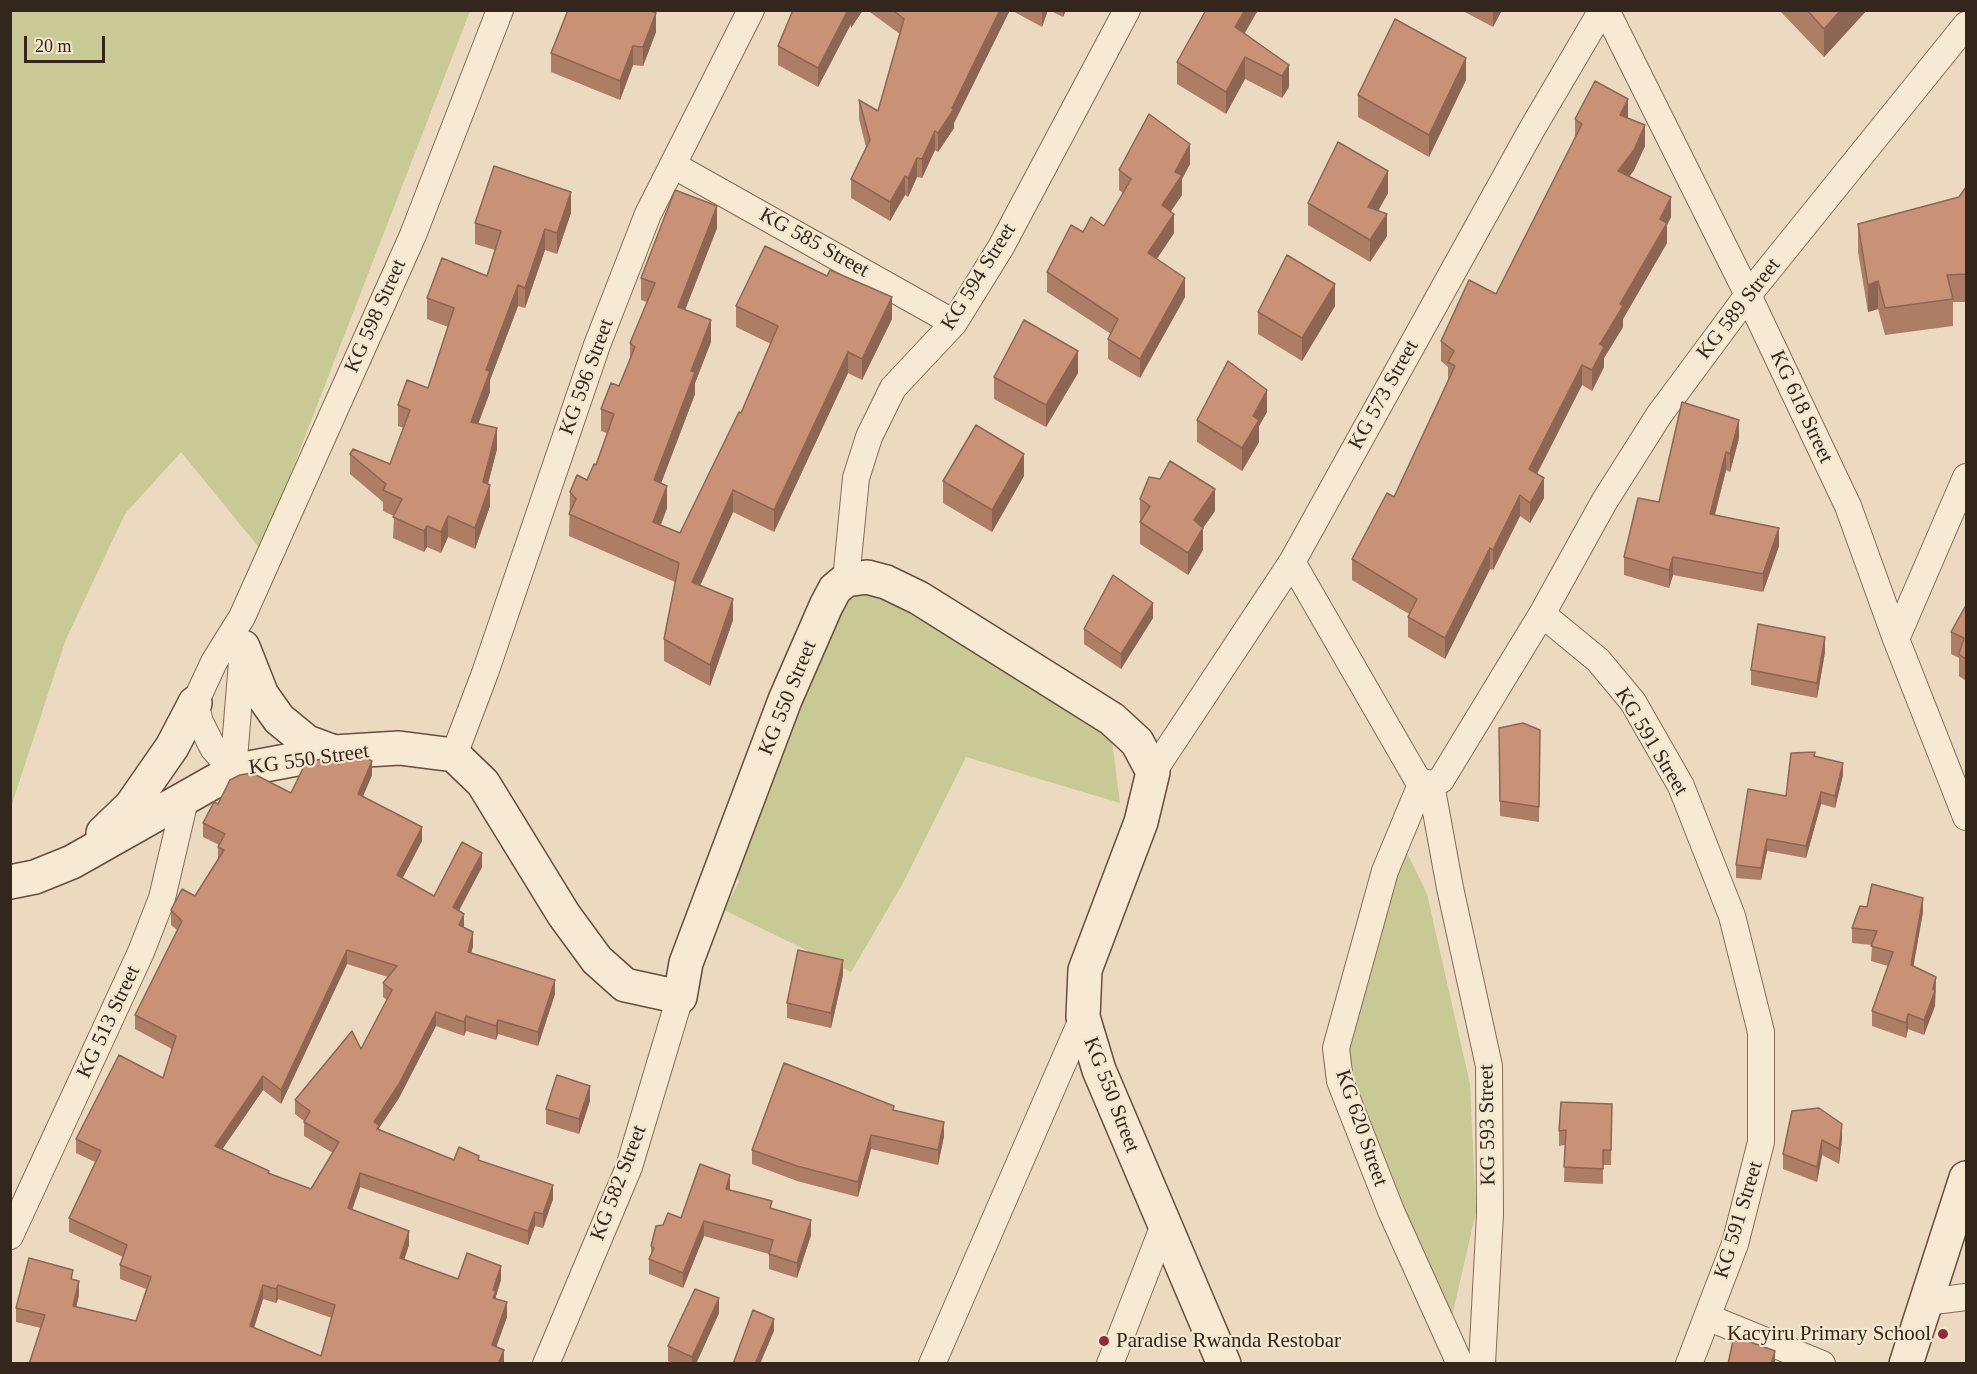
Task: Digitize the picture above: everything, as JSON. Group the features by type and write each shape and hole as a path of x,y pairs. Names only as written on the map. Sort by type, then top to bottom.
{"street":[{"name":"KG 598 Street","path":"233,771 243,632 413,235 500,10"},
{"name":"KG 596 Street","path":"454,755 485,673 597,345 648,214 751,10"},
{"name":"KG 594 Street","path":"846,580 856,478 869,437 893,388 954,323 1001,247 1126,10"},
{"name":"KG 618 Street","path":"1604,10 1748,295 1848,506 1896,639 1966,817"},
{"name":"KG 573 Street","path":"1153,772 1292,562 1532,129 1604,10"},
{"name":"KG 589 Street","path":"1542,614 1604,502 1659,415 1748,295 1966,25"},
{"name":"KG 585 Street","path":"673,165 875,276 954,323"},
{"path":"1896,639 1966,477"},
{"path":"1292,562 1416,777 1426,783 1441,780 1542,614"},
{"path":"846,580 867,577 886,582 919,598 1112,719 1137,742 1153,772"},
{"name":"KG 550 Street","path":"680,997 686,963 785,700 826,606 835,589 846,580"},
{"name":"KG 591 Street","path":"1542,614 1598,660 1633,702 1681,786 1732,915 1761,1032 1761,1142 1735,1244 1707,1317"},
{"name":"KG 598 Street","path":"195,703 214,662 243,632"},
{"path":"243,632 262,695 279,719 307,742 334,752"},
{"path":"195,703 200,722 213,748 233,771"},
{"path":"72,862 131,806 172,747 195,703"},
{"name":"KG 550 Street","path":"10,882 35,877 72,862 233,771 334,752 399,748 454,755"},
{"path":"454,755 483,783 564,915 597,960 625,985 680,997"},
{"name":"KG 550 Street","path":"1153,772 1141,822 1085,970 1083,1017 1090,1050 1224,1364"},
{"name":"KG 620 Street","path":"1426,783 1385,871 1336,1048 1340,1081 1391,1211 1460,1364"},
{"name":"KG 593 Street","path":"1426,783 1489,1066 1490,1215 1482,1364"},
{"name":"KG 513 Street","path":"10,1236 141,952 162,898 185,800"},
{"name":"KG 582 Street","path":"546,1364 629,1167 680,997"},
{"path":"932,1364 1083,1017"},
{"path":"1906,1364 1966,1178"},
{"path":"1110,1364 1164,1225"},
{"path":"1926,1302 1966,1297"},
{"path":"1689,1364 1707,1317 1822,1364"}],"green space":[{"path":"11,11 470,11 261,550 181,452 125,514 66,639 11,807"},
{"path":"875,568 1109,718 1120,803 966,757 903,883 851,972 724,910 739,882 724,837 831,580"},
{"path":"1401,840 1427,894 1470,1084 1476,1212 1448,1334 1333,1044"}],"building":[{"path":"568,10 649,10 656,13 643,47 633,46 620,81 551,53"},
{"path":"793,10 848,10 818,68 778,46"},
{"path":"893,10 1000,10 952,108 954,109 938,133 935,131 922,159 917,158 908,178 905,176 890,202 851,179 870,140 859,100 878,111 904,19"},
{"path":"1206,10 1245,10 1235,27 1289,65 1282,76 1245,57 1226,92 1177,62"},
{"path":"1807,10 1841,10 1824,29"},
{"path":"1395,19 1466,58 1429,135 1358,95"},
{"path":"1595,81 1628,99 1620,115 1645,125 1634,150 1618,171 1671,197 1660,219 1667,223 1620,304 1623,306 1600,344 1604,347 1592,370 1582,365 1529,469 1544,478 1530,503 1520,495 1493,550 1490,548 1445,638 1408,617 1417,599 1352,559 1387,493 1394,497 1455,366 1448,362 1454,351 1441,341 1469,280 1496,294 1582,124 1575,119"},
{"path":"1149,114 1190,144 1175,172 1182,175 1162,205 1174,214 1148,253 1185,278 1140,359 1108,339 1118,319 1047,272 1071,225 1083,232 1091,217 1104,226 1131,179 1119,170"},
{"path":"1338,142 1388,171 1368,207 1387,214 1370,240 1308,203"},
{"path":"494,166 571,192 557,233 545,229 525,288 518,285 486,370 490,371 471,422 497,428 483,482 490,485 475,528 448,516 441,532 427,526 424,531 393,517 402,499 383,490 386,484 350,454 353,449 390,464 410,410 398,405 407,380 428,388 454,308 427,298 442,258 487,276 501,231 475,223"},
{"path":"1966,187 1966,274 1947,275 1953,299 1885,308 1878,281 1868,285 1858,224 1959,197"},
{"path":"675,190 717,206 678,307 711,320 691,371 695,372 654,480 667,486 653,522 680,533 739,412 741,413 778,326 736,306 765,246 827,276 830,270 892,297 862,359 848,352 774,510 733,490 692,582 733,599 710,665 664,639 679,563 569,514 576,499 570,492 577,475 587,480 594,464 596,465 614,414 601,409 611,383 619,386 635,347 630,343 655,283 641,278"},
{"path":"1287,255 1335,284 1302,338 1258,312"},
{"path":"1024,320 1078,351 1046,405 994,377"},
{"path":"1228,361 1267,390 1253,416 1259,420 1242,448 1197,420"},
{"path":"1682,402 1739,420 1730,454 1726,452 1710,514 1779,528 1763,574 1673,557 1669,570 1624,557 1638,498 1659,502"},
{"path":"976,425 1024,454 992,510 943,481"},
{"path":"1170,461 1215,489 1194,520 1203,528 1188,553 1140,522 1150,506 1140,499 1149,477 1160,479"},
{"path":"1113,575 1153,603 1121,654 1084,629"},
{"path":"1966,605 1966,659 1959,654 1964,638 1951,632"},
{"path":"1758,624 1825,637 1817,683 1751,670"},
{"path":"1523,723 1540,730 1539,807 1500,801 1499,728"},
{"path":"1815,752 1814,756 1843,763 1835,796 1821,792 1806,846 1767,839 1761,868 1736,865 1748,789 1786,796 1791,753"},
{"path":"360,755 372,761 358,794 422,827 397,875 434,896 462,842 482,853 453,907 464,914 459,925 473,932 468,952 555,980 538,1032 498,1020 496,1026 466,1016 464,1022 436,1012 399,1084 374,1122 379,1125 377,1129 454,1160 459,1147 479,1156 478,1160 553,1185 543,1214 535,1212 528,1231 360,1173 348,1208 409,1231 400,1258 458,1279 467,1253 501,1266 493,1290 496,1291 493,1298 507,1302 492,1345 504,1350 498,1364 29,1364 45,1315 16,1308 29,1258 73,1270 71,1279 79,1281 73,1306 136,1321 151,1277 120,1265 127,1245 69,1218 101,1151 76,1139 119,1055 163,1078 176,1036 135,1015 182,921 171,910 182,889 195,896 224,850 218,847 225,834 203,823 214,802 218,804 230,780 240,775 252,773 291,793 306,762 327,758 339,764 343,756","holes":["347,950 397,966 383,983 392,990 361,1049 352,1031 295,1100 310,1111 304,1122 339,1142 311,1189 268,1173 269,1171 215,1146 263,1076 281,1090","263,1285 276,1289 278,1285 335,1305 321,1356 250,1326"]},
{"path":"1872,884 1923,898 1911,965 1936,977 1933,989 1935,991 1924,1020 1908,1014 1906,1023 1872,1011 1893,952 1871,946 1877,931 1852,928 1860,906 1867,907"},
{"path":"798,950 843,960 831,1013 787,1003"},
{"path":"784,1063 894,1106 893,1110 944,1122 938,1150 871,1135 858,1182 797,1166 752,1150"},
{"path":"557,1075 590,1086 579,1119 546,1109"},
{"path":"1561,1102 1612,1104 1611,1150 1603,1150 1603,1169 1564,1167 1566,1130 1559,1131"},
{"path":"1819,1108 1842,1124 1839,1149 1822,1140 1817,1167 1783,1154 1792,1111"},
{"path":"700,1164 730,1175 726,1189 772,1201 770,1208 811,1220 797,1263 769,1254 773,1240 704,1221 683,1273 649,1259 654,1248 651,1246 656,1226 663,1225 668,1213 681,1218"},
{"path":"695,1289 719,1298 692,1357 668,1346"},
{"path":"753,1310 774,1319 755,1364 733,1364"},
{"path":"1734,1336 1775,1351 1771,1364 1728,1364"}],"place":[{"name":"Kacyiru Primary School","path":"1943,1334"},
{"name":"Paradise Rwanda Restobar","path":"1104,1341"}]}
